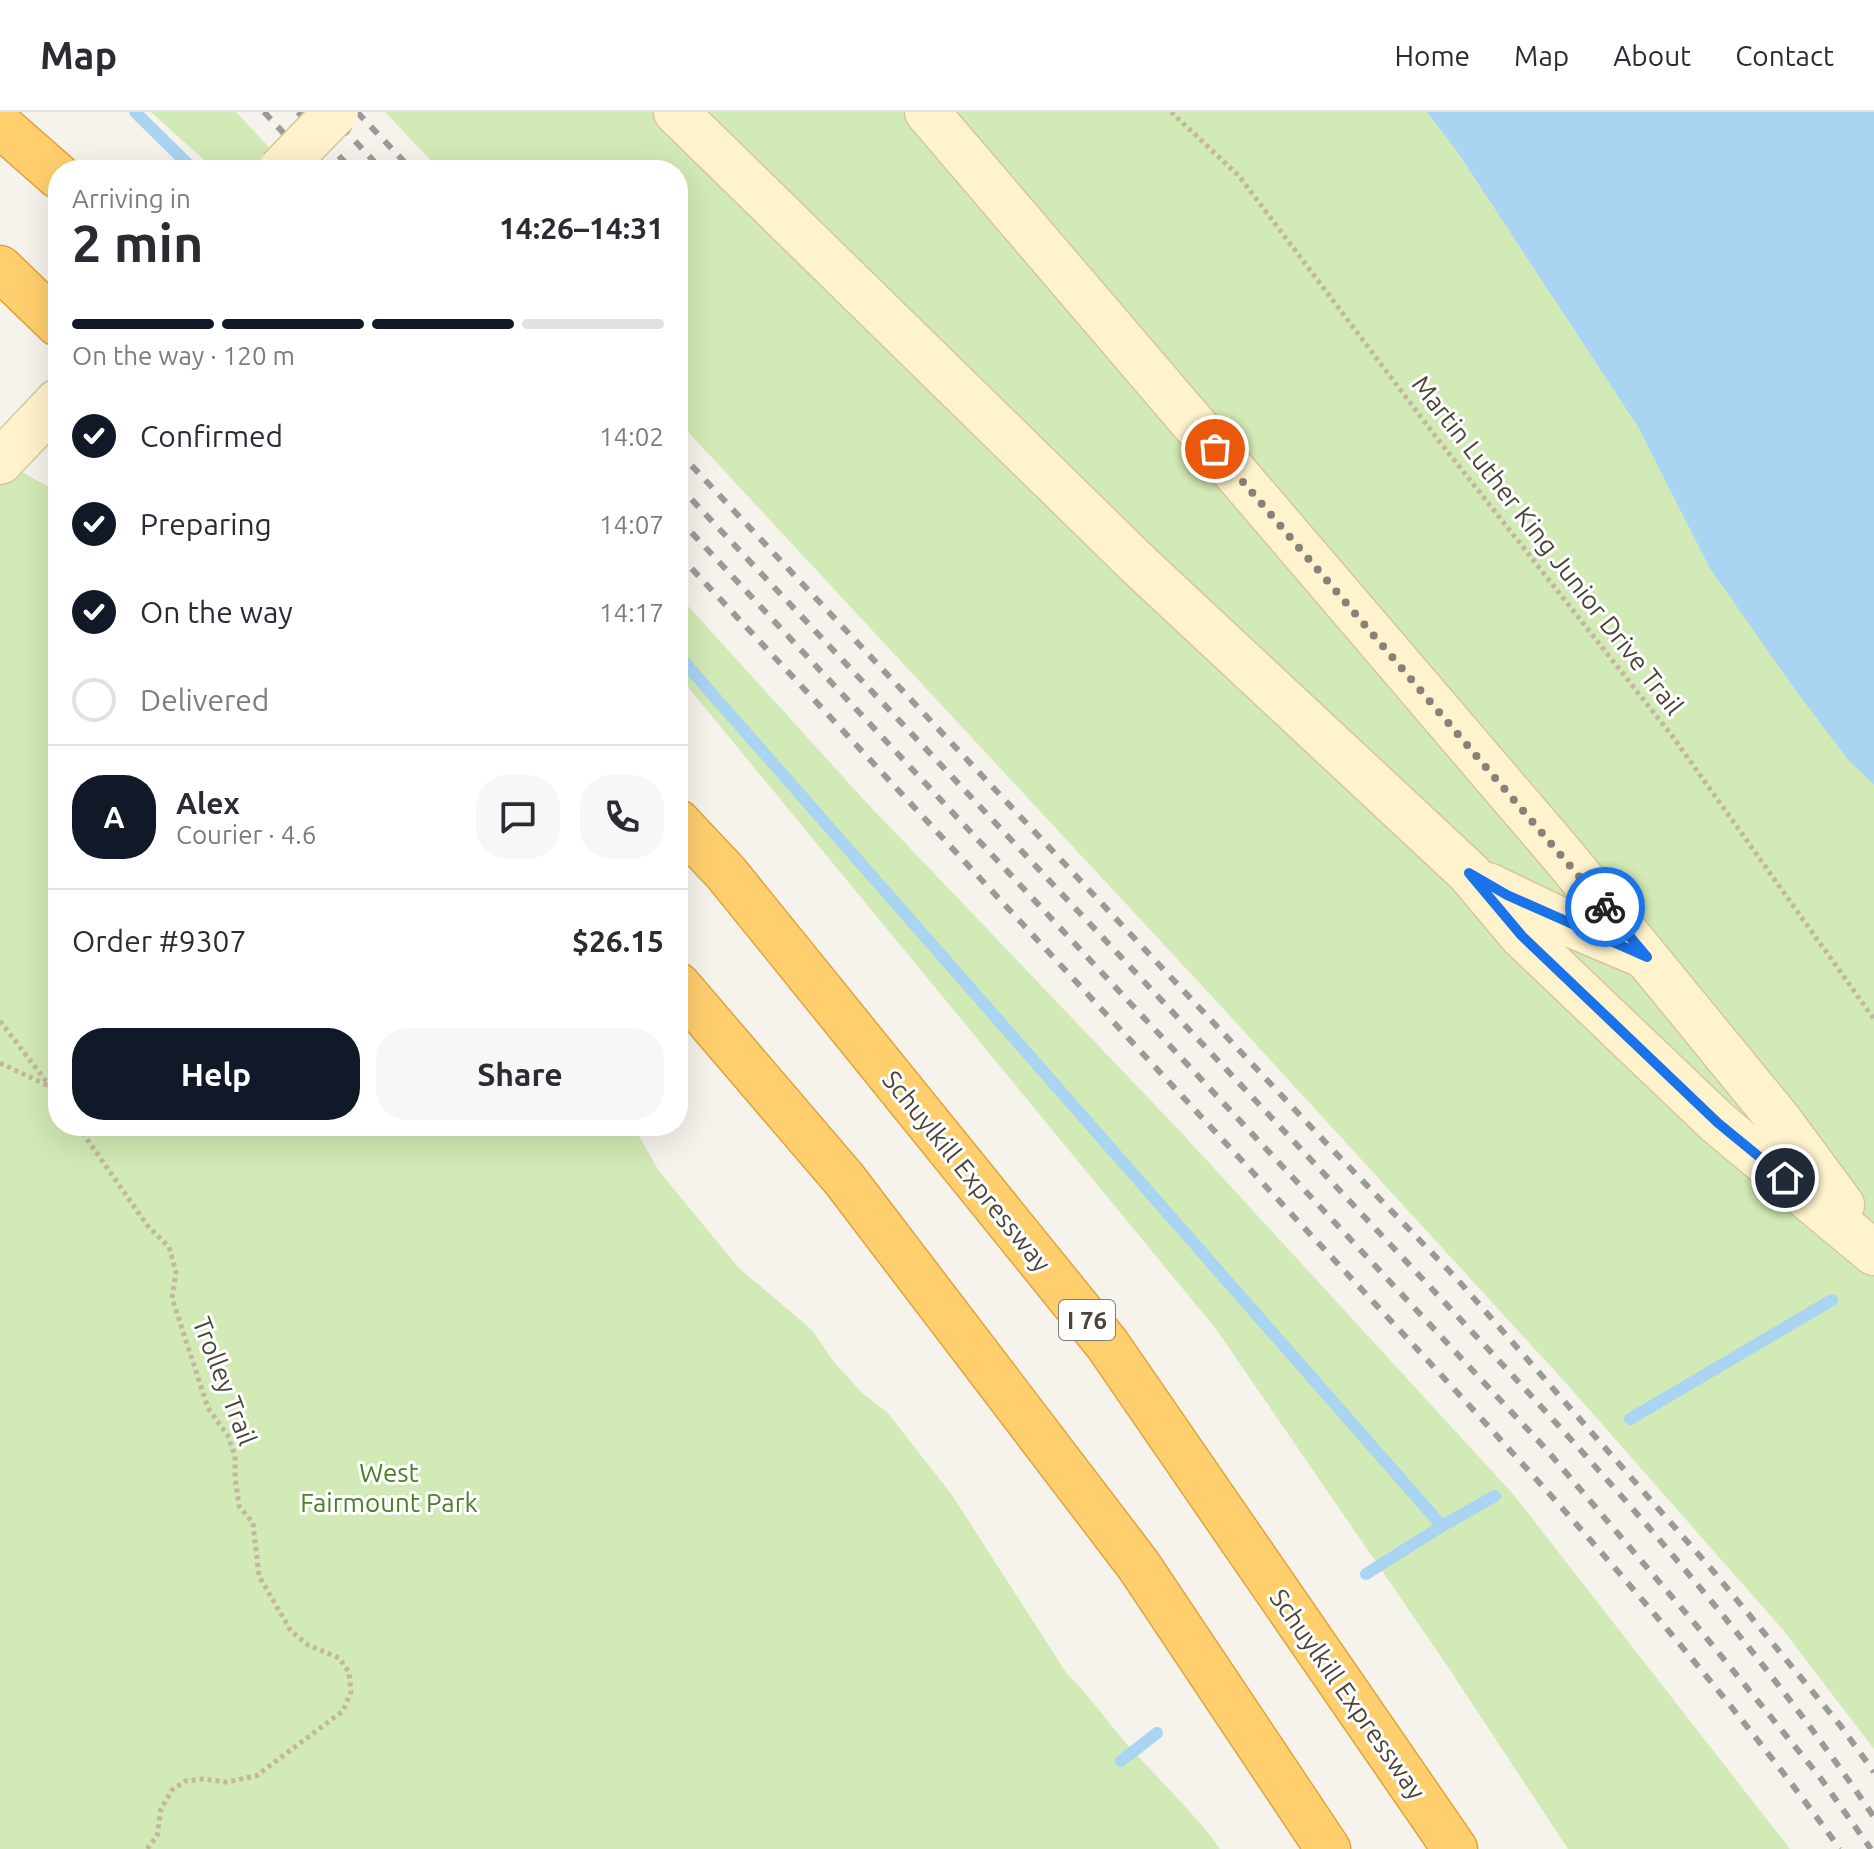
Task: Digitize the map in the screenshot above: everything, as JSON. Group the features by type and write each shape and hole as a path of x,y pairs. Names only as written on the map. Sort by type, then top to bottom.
{"highway":[{"path":"0,125 48,167"},
{"path":"0,268 48,314"},
{"name":"Schuylkill Expressway","path":"688,833 726,873 1107,1344 1455,1849"},
{"path":"688,997 844,1179 1139,1566 1328,1849"}],"main road":[{"path":"290,160 336,112"},
{"path":"676,112 1138,564 1469,873 1522,936 1718,1123 1874,1250"},
{"path":"927,112 1647,957 1780,1121 1874,1250"},
{"path":"7,454 48,411"},
{"path":"1469,873 1507,895 1647,957"}],"path":[{"name":"Martin Luther King Junior Drive Trail","path":"1171,112 1239,176 1436,437 1673,737 1874,1019"},
{"path":"0,1021 48,1083"},
{"path":"0,1063 48,1086"},
{"name":"Trolley Trail","path":"85,1136 147,1225 169,1247 176,1272 172,1298 208,1408 228,1436 235,1456 239,1506 253,1523 259,1576 291,1631 308,1645 339,1658 349,1672 351,1692 343,1711 256,1776 226,1782 203,1779 185,1781 172,1790 161,1809 157,1836 147,1849"}],"green space":[{"path":"151,112 236,112 281,160 204,160"},
{"path":"385,112 1427,112 1458,153 1638,427 1709,567 1849,761 1874,785 1874,1749 1783,1630 1565,1382 688,432 688,160 431,160"},
{"name":"West Fairmount Park","path":"0,460 48,486 48,1136 639,1136 659,1171 739,1268 812,1330 833,1361 863,1394 887,1412 952,1495 1067,1674 1191,1812 1220,1849 0,1849"},
{"path":"688,606 865,801 1178,1129 1513,1494 1790,1849 1568,1849 1446,1664 1216,1329 688,687"}],"water":[{"path":"1427,112 1874,112 1874,785 1849,761 1709,567 1638,427 1458,153"}],"waterway":[{"path":"135,112 184,160"},
{"path":"688,666 1442,1526 1495,1496"},
{"path":"1630,1419 1832,1300"},
{"path":"1366,1574 1442,1526"},
{"path":"1121,1761 1157,1733"}],"railway":[{"path":"264,112 309,160"},
{"path":"298,112 343,160"},
{"path":"328,112 373,160"},
{"path":"357,112 403,160"},
{"path":"688,462 1457,1279 1713,1571 1840,1725 1874,1772"},
{"path":"688,496 1621,1495 1753,1652 1874,1817"},
{"path":"688,529 1545,1448 1696,1625 1819,1776 1871,1849"},
{"path":"688,565 1509,1449 1713,1684 1840,1849"}],"way so far":[{"path":"1215,449 1605,907"}],"route":[{"path":"1605,907 1647,957 1507,895 1469,873 1522,936 1718,1123 1785,1178"}]}
